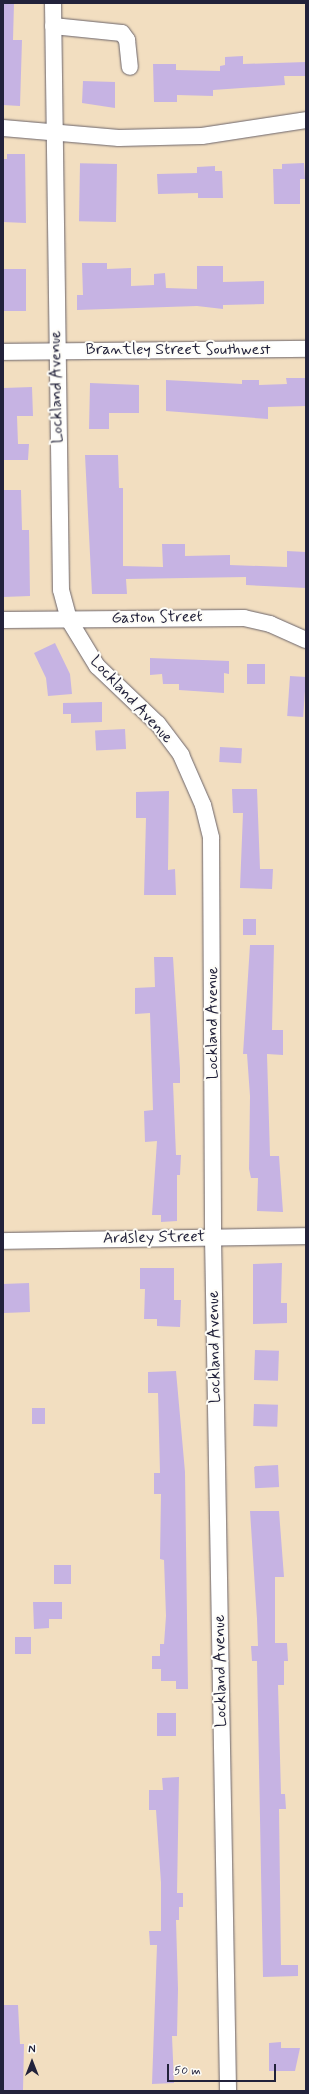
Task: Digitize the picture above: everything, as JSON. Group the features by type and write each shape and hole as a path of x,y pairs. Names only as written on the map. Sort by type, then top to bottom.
{"street":[{"name":"Lockland Avenue","path":"53,3 53,133 61,590 69,620 97,666 158,724 181,755 203,805 213,874 213,1237 228,2091"},
{"path":"53,26 122,33 126,40 130,67"},
{"path":"3,128 119,138 202,136 306,120"},
{"name":"Brantley Street Southwest","path":"3,352 306,349"},
{"name":"Gaston Street","path":"3,620 244,618 270,624 306,640"},
{"name":"Ardsley Street","path":"3,1241 306,1236"}],"building":[{"path":"3,3 14,3 13,40 22,40 20,106 3,105"},
{"path":"243,56 243,64 306,62 306,76 284,76 285,85 213,90 213,96 177,95 177,102 154,102 153,64 176,64 176,70 220,71 220,66 225,65 225,57"},
{"path":"83,81 115,82 115,108 82,103"},
{"path":"7,154 25,154 26,223 3,222 3,159 7,159"},
{"path":"80,163 117,164 116,222 79,221"},
{"path":"304,163 305,179 300,179 300,204 274,204 273,169 282,169 282,164"},
{"path":"215,166 215,171 222,171 223,198 198,198 198,193 158,194 157,174 197,173 197,167"},
{"path":"82,263 107,263 107,269 131,268 131,286 154,285 154,274 165,273 166,288 197,289 197,266 223,266 223,282 264,281 264,304 223,305 223,309 197,306 77,310 77,295 83,295"},
{"path":"3,269 26,269 26,311 3,311"},
{"path":"286,378 306,378 306,406 268,407 268,419 166,411 166,380 242,384 242,380 259,380 259,385 287,384"},
{"path":"90,383 139,385 139,413 109,413 109,429 89,429"},
{"path":"32,387 33,416 17,416 18,444 29,444 28,460 4,460 4,388"},
{"path":"85,455 118,455 119,488 123,488 123,566 163,567 162,544 185,544 185,556 230,555 230,565 287,567 287,551 306,552 306,588 246,585 246,577 126,579 127,594 92,594"},
{"path":"3,490 21,490 22,530 29,530 30,596 3,597"},
{"path":"55,643 70,674 72,694 48,696 46,678 34,653"},
{"path":"150,658 229,661 229,674 224,673 224,693 179,690 179,684 163,684 162,674 150,675"},
{"path":"247,664 265,664 265,684 247,684"},
{"path":"290,676 306,677 303,717 287,716"},
{"path":"102,702 102,722 71,723 71,714 63,714 63,703"},
{"path":"125,729 126,749 96,751 95,731"},
{"path":"220,747 242,748 241,763 219,762"},
{"path":"232,789 257,789 260,869 273,869 272,889 240,888 243,813 233,813"},
{"path":"169,791 168,870 175,869 176,895 144,895 146,818 136,818 136,792"},
{"path":"243,919 256,919 256,935 243,935"},
{"path":"250,945 274,945 272,1030 283,1030 283,1055 267,1054 270,1156 279,1156 283,1212 257,1211 258,1178 251,1178 249,1169 250,1096 247,1054 243,1054"},
{"path":"154,957 173,957 180,1069 180,1083 173,1083 176,1155 181,1155 180,1175 177,1175 177,1221 161,1222 161,1215 152,1215 157,1141 145,1142 144,1111 153,1110 150,1013 135,1014 135,988 155,987"},
{"path":"282,1263 281,1303 287,1303 287,1323 253,1324 253,1264"},
{"path":"140,1268 174,1268 174,1300 181,1300 180,1327 157,1326 157,1319 144,1319 145,1289 140,1289"},
{"path":"29,1283 30,1312 4,1313 3,1284"},
{"path":"255,1350 279,1351 278,1381 254,1380"},
{"path":"176,1371 185,1472 188,1689 176,1689 176,1681 161,1681 161,1669 152,1669 152,1656 160,1656 160,1644 164,1644 166,1616 164,1560 160,1559 161,1494 154,1494 154,1473 160,1473 158,1393 148,1393 148,1372"},
{"path":"254,1404 278,1405 277,1427 253,1426"},
{"path":"32,1408 45,1408 45,1424 32,1424"},
{"path":"278,1465 279,1487 255,1488 254,1466"},
{"path":"250,1511 279,1511 284,1577 275,1577 275,1643 287,1643 288,1661 284,1661 284,1685 278,1685 281,1794 285,1794 286,1809 279,1809 281,1965 298,1965 298,1976 263,1977 257,1661 252,1661 251,1646 258,1646"},
{"path":"54,1565 71,1565 71,1584 54,1584"},
{"path":"33,1602 62,1602 62,1619 49,1619 49,1628 34,1629"},
{"path":"15,1637 31,1637 31,1654 15,1654"},
{"path":"157,1713 176,1713 176,1736 157,1736"},
{"path":"179,1777 177,1893 183,1893 183,1907 179,1907 179,1920 176,1920 178,1989 177,2036 172,2036 174,2083 152,2084 157,1945 150,1945 149,1931 161,1931 161,1883 156,1810 149,1810 149,1790 163,1790 162,1778"},
{"path":"3,2005 18,2005 20,2044 24,2044 23,2091 3,2091"},
{"path":"281,2042 281,2048 300,2048 295,2071 269,2071 269,2043"}]}
